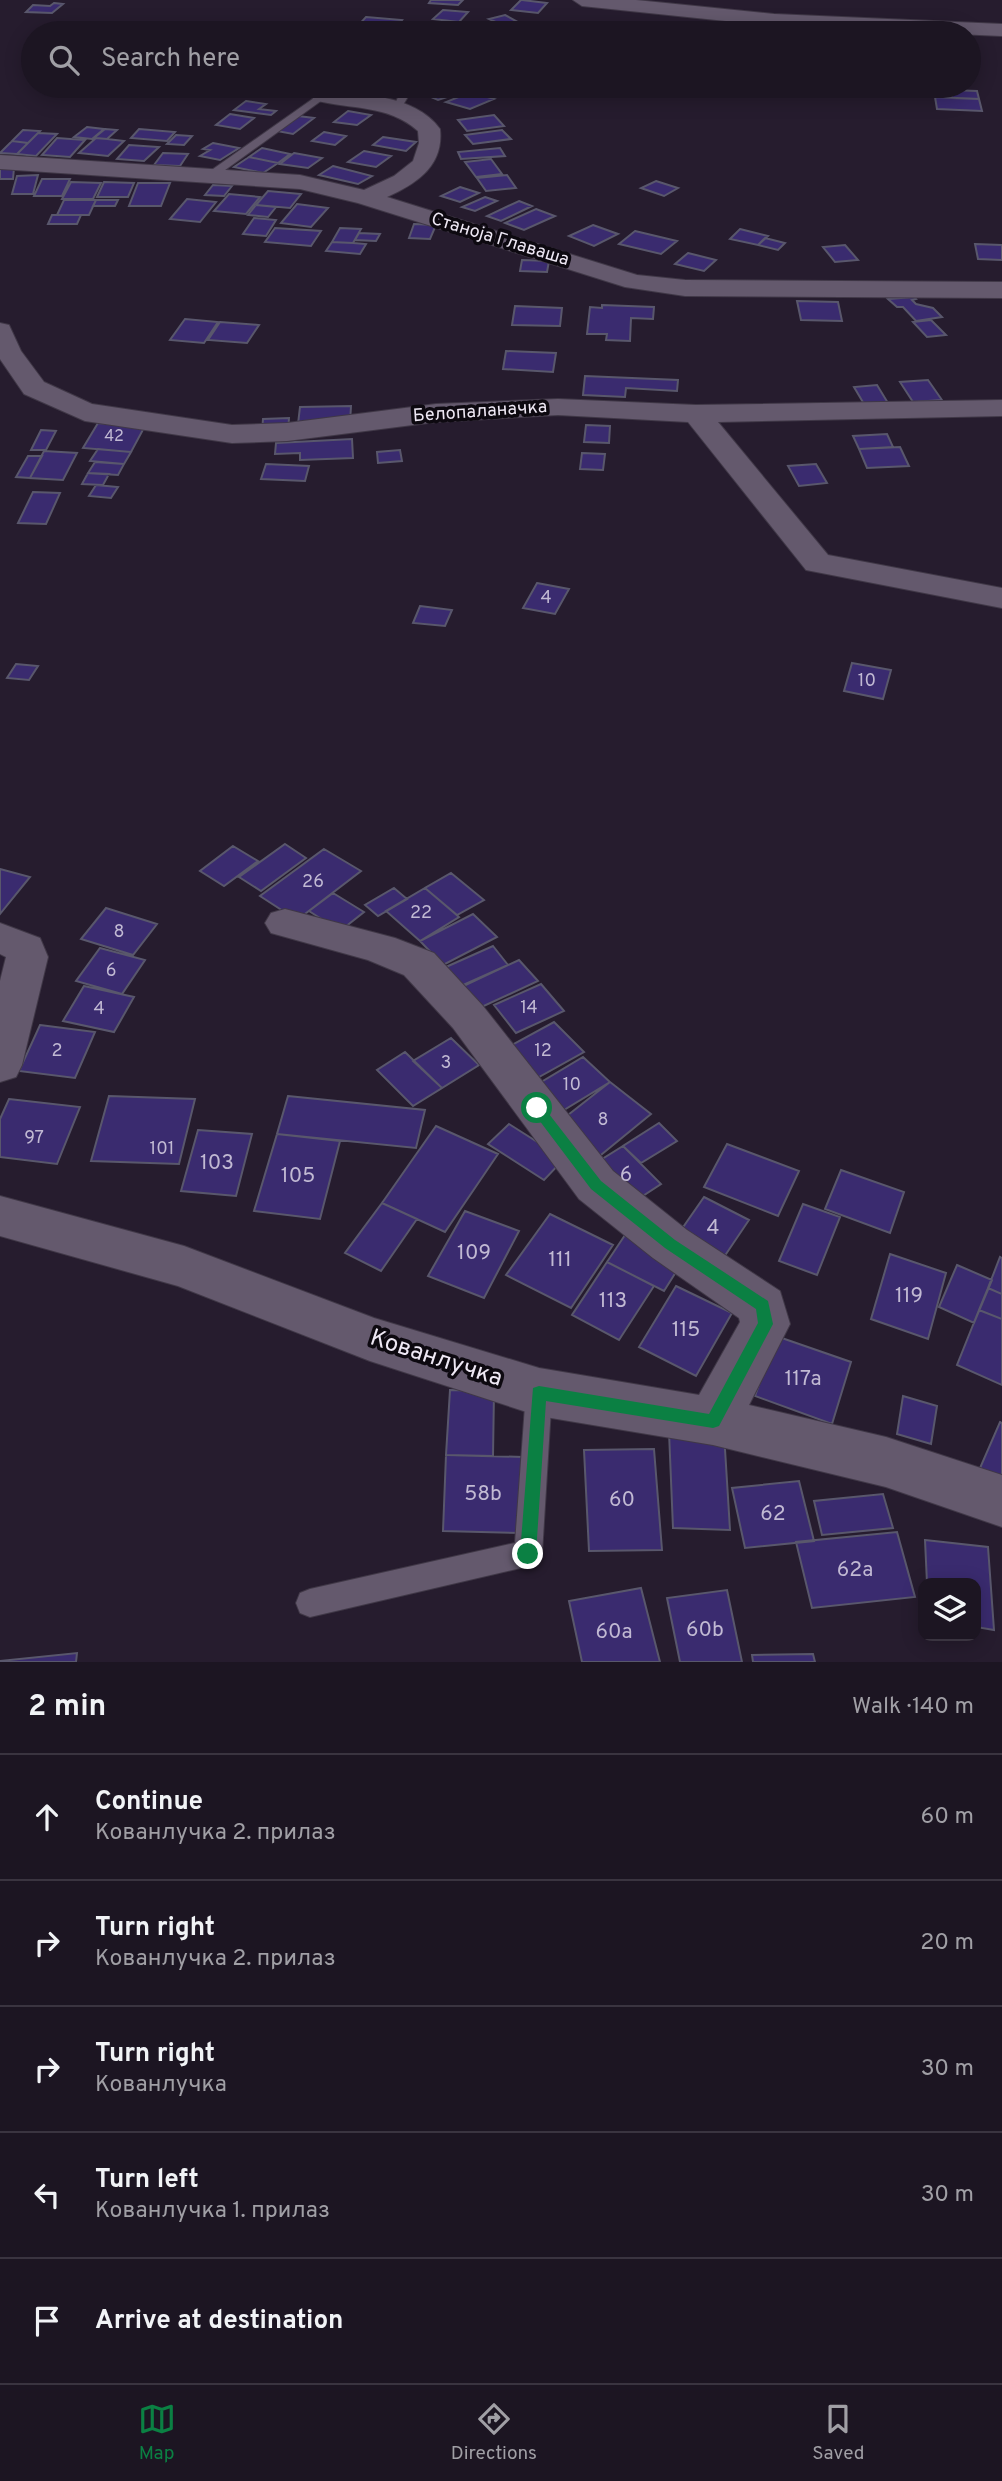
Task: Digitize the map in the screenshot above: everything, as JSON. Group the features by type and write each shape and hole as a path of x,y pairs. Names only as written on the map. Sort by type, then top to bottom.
{"street":[{"path":"582,0 787,21"},
{"path":"981,30 1002,30"},
{"path":"334,98 411,113 429,130 431,151 413,174 395,186 366,198"},
{"name":"Станоја Главаша","path":"0,162 300,182 366,198 634,282 685,288 1002,290"},
{"name":"Белопаланачка","path":"3,346 34,388 85,412 160,426 232,434 287,432 436,413 558,407 696,414 1002,408"},
{"path":"696,414 817,563 1002,598"},
{"path":"285,923 380,948 419,964 468,1017 596,1185 670,1244 762,1306 765,1324 713,1421"},
{"path":"0,938 25,948 27,957 0,1065"},
{"name":"Кованлучка","path":"0,1216 184,1267 370,1339 539,1392 713,1421 886,1462 1002,1501"}],"lane":[{"path":"210,176 318,98"},
{"path":"396,108 402,98"},
{"path":"310,1604 528,1554 539,1392"}],"building":[{"path":"431,0 463,0 458,5 429,3"},
{"path":"521,0 547,3 538,13 511,10"},
{"path":"54,3 63,4 52,13 26,12 33,5 50,6"},
{"path":"443,10 468,12 460,21 433,19"},
{"path":"505,15 516,21 493,21 489,19"},
{"path":"366,17 402,20 401,21 362,21"},
{"path":"456,98 494,99 470,109 446,102"},
{"path":"935,98 957,98 979,99 982,111 937,109"},
{"path":"246,101 266,104 259,109 276,111 271,115 234,110"},
{"path":"348,111 371,115 357,125 334,122"},
{"path":"230,114 254,118 240,129 216,125"},
{"path":"494,115 504,126 467,131 458,120"},
{"path":"298,116 314,118 293,134 277,131"},
{"path":"87,127 104,129 92,139 74,137"},
{"path":"105,129 117,130 107,139 94,138"},
{"path":"139,129 175,132 167,141 131,138"},
{"path":"23,130 40,131 28,143 12,141"},
{"path":"502,130 511,139 473,144 465,135"},
{"path":"324,132 346,136 335,145 312,141"},
{"path":"38,133 57,134 36,156 17,154"},
{"path":"176,135 192,136 184,145 167,144"},
{"path":"383,137 416,142 406,151 373,145"},
{"path":"57,138 85,140 70,157 42,155"},
{"path":"96,138 124,141 108,156 79,153"},
{"path":"12,141 28,143 17,154 0,153"},
{"path":"213,143 239,148 220,160 200,156 210,150 203,149"},
{"path":"129,145 159,147 144,161 117,159"},
{"path":"262,148 290,154 278,163 249,157"},
{"path":"500,148 505,156 461,159 458,152"},
{"path":"364,151 391,156 376,167 348,162"},
{"path":"163,153 188,154 180,166 154,165"},
{"path":"294,153 322,158 308,168 280,164"},
{"path":"249,157 278,163 263,173 234,167"},
{"path":"491,159 502,174 476,177 465,162"},
{"path":"333,166 372,176 358,184 319,175"},
{"path":"14,168 13,179 0,179 0,169"},
{"path":"38,175 33,194 12,194 17,176"},
{"path":"507,175 516,188 486,191 477,178"},
{"path":"42,179 70,179 62,196 34,196"},
{"path":"656,181 678,188 664,196 641,188"},
{"path":"71,182 101,183 93,199 62,199"},
{"path":"104,182 134,183 128,197 97,197"},
{"path":"138,183 170,183 161,206 129,206"},
{"path":"213,185 232,186 224,196 205,195"},
{"path":"460,187 479,193 460,202 441,196"},
{"path":"268,191 301,194 290,208 256,205"},
{"path":"229,194 260,197 246,214 214,211"},
{"path":"485,197 497,201 475,211 462,207"},
{"path":"187,199 216,202 200,222 170,219"},
{"path":"64,200 96,200 89,215 57,215"},
{"path":"96,200 118,200 115,206 93,206"},
{"path":"519,201 532,206 501,221 487,216"},
{"path":"297,204 328,208 311,227 281,223"},
{"path":"256,205 276,207 268,217 248,215"},
{"path":"536,209 555,216 524,230 505,223"},
{"path":"52,215 81,215 77,224 48,224"},
{"path":"254,218 276,220 266,236 243,234"},
{"path":"414,224 436,225 430,239 409,238"},
{"path":"593,225 618,234 594,246 569,236"},
{"path":"275,228 321,231 311,246 265,242"},
{"path":"340,228 361,229 353,243 332,242"},
{"path":"740,229 768,236 758,245 730,239"},
{"path":"635,231 677,241 661,254 619,244"},
{"path":"359,233 380,234 376,241 355,240"},
{"path":"765,238 785,243 778,250 758,245"},
{"path":"332,242 366,244 360,254 326,251"},
{"path":"975,244 1002,245 1002,260 978,259"},
{"path":"845,245 858,260 835,262 823,247"},
{"path":"688,253 716,260 704,271 675,264"},
{"path":"522,260 549,261 547,272 520,271"},
{"path":"888,299 916,299 912,300 916,304 933,308 942,317 916,321 903,307 897,307"},
{"path":"797,301 838,302 842,321 801,320"},
{"path":"602,305 654,307 653,319 631,318 630,341 606,340 607,334 587,334 590,307 602,308"},
{"path":"515,306 562,308 560,326 512,325"},
{"path":"185,319 218,322 204,343 170,340"},
{"path":"931,320 946,335 927,337 913,322"},
{"path":"220,322 259,325 247,343 208,340"},
{"path":"506,351 556,353 553,372 503,369"},
{"path":"585,376 678,380 677,391 626,388 625,397 583,395"},
{"path":"928,380 942,400 913,402 900,382"},
{"path":"877,385 888,403 864,404 854,387"},
{"path":"351,406 350,423 298,424 300,407"},
{"path":"289,418 288,432 262,432 263,419"},
{"path":"98,423 145,426 131,452 83,448"},
{"path":"586,425 610,426 609,443 584,442"},
{"path":"41,430 56,431 46,450 31,450"},
{"path":"887,434 893,447 859,449 853,436"},
{"path":"352,439 353,458 300,460 300,453 275,454 276,443"},
{"path":"900,447 909,466 867,468 859,449"},
{"path":"98,449 131,452 124,464 90,461"},
{"path":"400,450 402,461 378,463 377,452"},
{"path":"44,451 77,453 63,480 30,478"},
{"path":"582,453 605,454 603,470 580,469"},
{"path":"28,456 42,456 30,478 16,477"},
{"path":"95,462 124,464 118,475 88,473"},
{"path":"266,464 309,466 305,481 261,479"},
{"path":"816,464 827,483 799,486 788,466"},
{"path":"88,473 109,474 103,485 82,484"},
{"path":"96,485 118,487 111,498 89,496"},
{"path":"33,492 60,493 46,524 18,523"},
{"path":"537,583 569,589 555,614 523,608"},
{"path":"420,606 452,610 445,626 413,623"},
{"path":"852,663 891,670 883,699 844,691"},
{"path":"16,664 38,666 29,680 7,678"},
{"path":"285,844 306,858 261,891 239,877"},
{"path":"233,846 258,861 224,886 200,871"},
{"path":"324,849 361,871 297,920 260,896"},
{"path":"0,869 30,877 0,914"},
{"path":"451,873 484,900 457,915 425,888"},
{"path":"394,888 407,899 378,916 365,905"},
{"path":"425,888 459,917 420,941 386,911"},
{"path":"333,893 364,912 340,931 309,911"},
{"path":"106,908 157,924 133,955 81,939"},
{"path":"473,914 497,937 443,965 420,941"},
{"path":"493,946 508,965 452,990 437,971"},
{"path":"100,948 145,960 122,994 76,981"},
{"path":"519,960 538,981 475,1010 457,989"},
{"path":"541,984 564,1011 516,1033 494,1005"},
{"path":"84,986 134,997 114,1032 63,1021"},
{"path":"554,1022 584,1052 530,1082 501,1051"},
{"path":"40,1025 95,1032 75,1078 19,1071"},
{"path":"451,1038 479,1065 442,1088 413,1061"},
{"path":"405,1052 442,1088 413,1106 377,1070"},
{"path":"583,1057 610,1082 559,1113 533,1087"},
{"path":"610,1082 651,1114 596,1159 554,1126"},
{"path":"109,1096 195,1099 179,1164 91,1161"},
{"path":"288,1096 425,1110 416,1148 277,1134"},
{"path":"9,1099 80,1107 57,1164 0,1157 0,1119"},
{"path":"659,1123 677,1141 641,1163 623,1146"},
{"path":"509,1124 564,1159 544,1180 488,1144"},
{"path":"436,1126 498,1154 445,1232 382,1203"},
{"path":"198,1130 252,1134 236,1196 181,1191"},
{"path":"277,1134 340,1141 320,1219 254,1211"},
{"path":"727,1144 799,1171 778,1216 704,1187"},
{"path":"623,1146 661,1184 629,1205 591,1166"},
{"path":"841,1170 904,1192 890,1233 825,1209"},
{"path":"704,1197 749,1220 722,1260 677,1236"},
{"path":"382,1203 417,1219 381,1271 345,1253"},
{"path":"803,1204 840,1217 817,1275 779,1261"},
{"path":"465,1211 519,1231 484,1298 428,1276"},
{"path":"550,1214 613,1245 571,1308 506,1275"},
{"path":"625,1235 681,1264 664,1291 607,1262"},
{"path":"890,1254 946,1273 928,1339 871,1319"},
{"path":"1000,1257 1002,1258 1002,1294 988,1288"},
{"path":"607,1262 654,1286 619,1340 572,1315"},
{"path":"957,1265 992,1280 974,1323 939,1307"},
{"path":"676,1286 732,1313 696,1376 639,1347"},
{"path":"988,1288 1002,1294 1002,1319 979,1310"},
{"path":"979,1310 1002,1319 1002,1385 957,1365"},
{"path":"776,1336 851,1362 832,1424 755,1396"},
{"path":"450,1390 494,1391 493,1456 446,1455"},
{"path":"903,1396 937,1406 931,1444 897,1434"},
{"path":"1000,1422 1002,1423 1002,1480 980,1468"},
{"path":"669,1432 724,1433 730,1530 673,1528"},
{"path":"654,1449 662,1550 589,1551 584,1450"},
{"path":"446,1455 523,1457 522,1533 443,1531"},
{"path":"799,1481 814,1541 745,1548 732,1488"},
{"path":"883,1494 893,1528 822,1535 814,1501"},
{"path":"897,1532 915,1597 812,1608 796,1542"},
{"path":"925,1540 988,1547 994,1630 981,1628 981,1578 927,1578"},
{"path":"641,1588 660,1662 582,1662 569,1601"},
{"path":"727,1590 742,1662 680,1662 667,1598"},
{"path":"77,1653 76,1662 0,1662 0,1661"},
{"path":"813,1654 815,1662 753,1662 752,1655"}],"route":[{"path":"528,1554 539,1392 713,1421 765,1324 766,1314 762,1306 745,1292 670,1244 596,1185 537,1108"}]}
